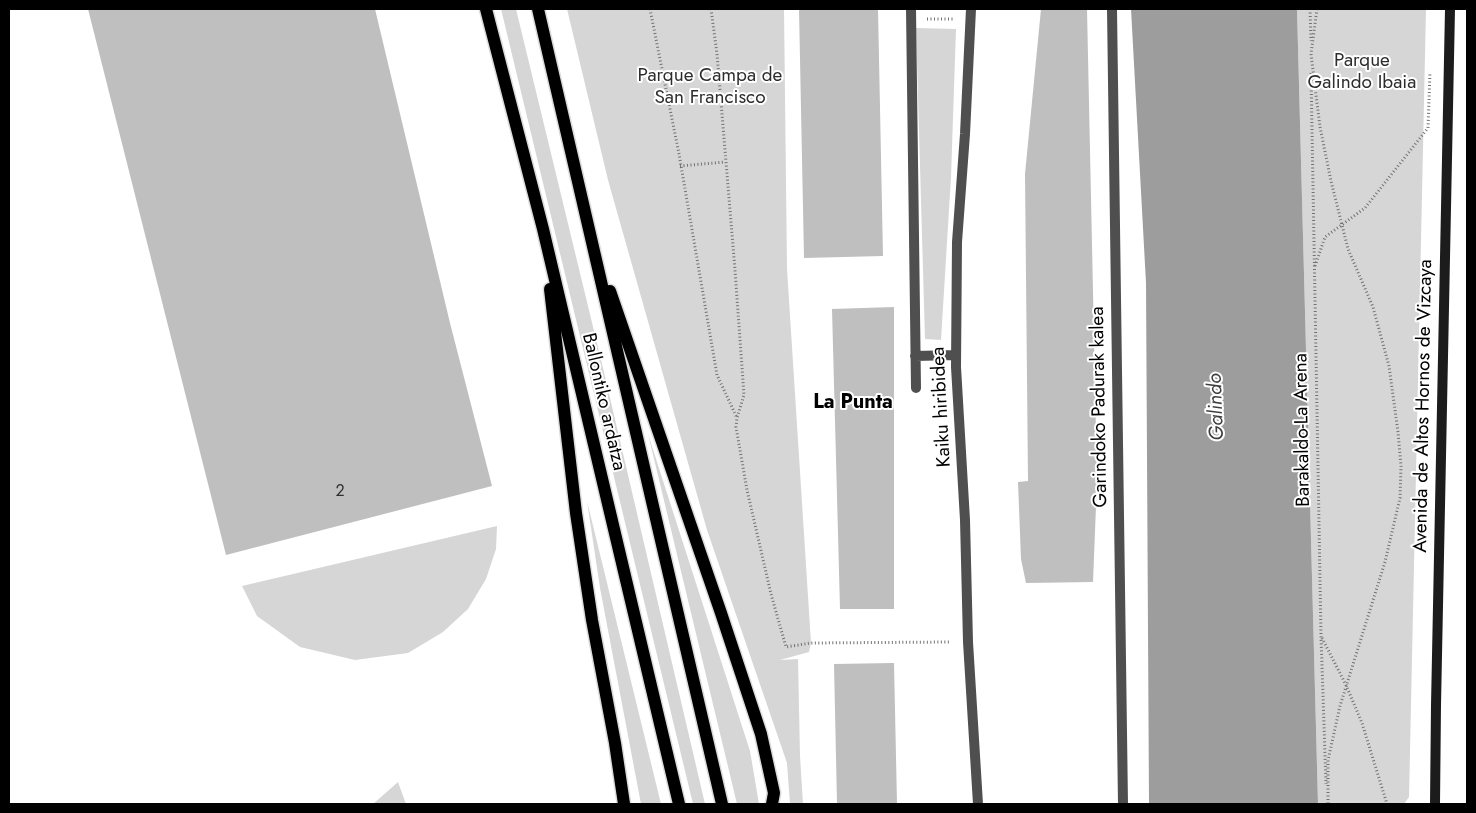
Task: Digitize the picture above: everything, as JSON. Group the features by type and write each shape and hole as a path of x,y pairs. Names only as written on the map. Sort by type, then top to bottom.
{"main road":[{"name":"Ballontiko ardatza","path":"486,9 543,229 679,804"},
{"name":"Ballontiko ardatza","path":"538,9 722,804"},
{"name":"Avenida de Altos Hornos de Vizcaya","path":"1435,804 1450,9"},
{"name":"Ballontiko ardatza","path":"588,225 718,604 760,734 774,793 772,804"},
{"path":"543,229 576,513 592,620 615,743 624,804"}],"street":[{"name":"Kaiku hiribidea","path":"910,9 916,388"},
{"name":"Kaiku hiribidea","path":"971,9 965,134 957,242 956,355 965,520 968,642 978,804"},
{"name":"Garindoko Padurak kalea","path":"1112,9 1123,804"},
{"path":"916,356 956,355"}],"path":[{"path":"650,9 717,375 737,418"},
{"path":"711,9 717,54 736,270 744,395 736,428 747,490 770,594 786,647 811,644 968,642"},
{"path":"1310,9 1311,54 1320,127 1348,249 1373,306 1389,366 1401,466 1400,498 1385,562 1346,685 1328,760 1327,804"},
{"path":"1311,54 1317,9"},
{"path":"927,20 956,19"},
{"name":"Barakaldo-La Arena","path":"1311,54 1321,636 1327,804"},
{"path":"1314,268 1325,236 1365,208 1428,128"},
{"path":"680,166 725,162"},
{"path":"1321,636 1346,685 1362,723 1387,804"}],"green space":[{"path":"501,9 516,9 603,368 705,804 693,804"},
{"name":"Parque Campa de San Francisco","path":"567,9 784,9 787,269 811,643 809,652 780,660 798,659 803,804 790,804 787,763 707,530 608,180"},
{"name":"Parque Galindo Ibaia","path":"1297,9 1426,9 1409,797 1404,804 1318,804"},
{"path":"916,28 956,29 951,177 941,340 925,339"},
{"path":"648,434 750,751 759,804 737,804"},
{"path":"587,501 661,804 641,804 600,588"},
{"path":"497,526 496,549 486,579 468,609 443,632 408,653 355,660 300,647 257,616 242,586"},
{"path":"398,782 406,804 373,804"}],"water":[{"name":"Galindo","path":"1131,9 1297,9 1318,804 1149,804 1146,283"}],"building":[{"path":"88,9 375,9 450,323 492,486 226,555"},
{"path":"799,9 878,9 883,256 804,258"},
{"path":"1041,9 1087,9 1097,481 1093,582 1026,583 1021,559 1018,482 1028,481 1025,174"},
{"path":"894,307 894,609 840,609 832,309"},
{"path":"894,663 897,804 837,804 834,664"}],"district":[{"name":"La Punta","path":"853,403"}]}
